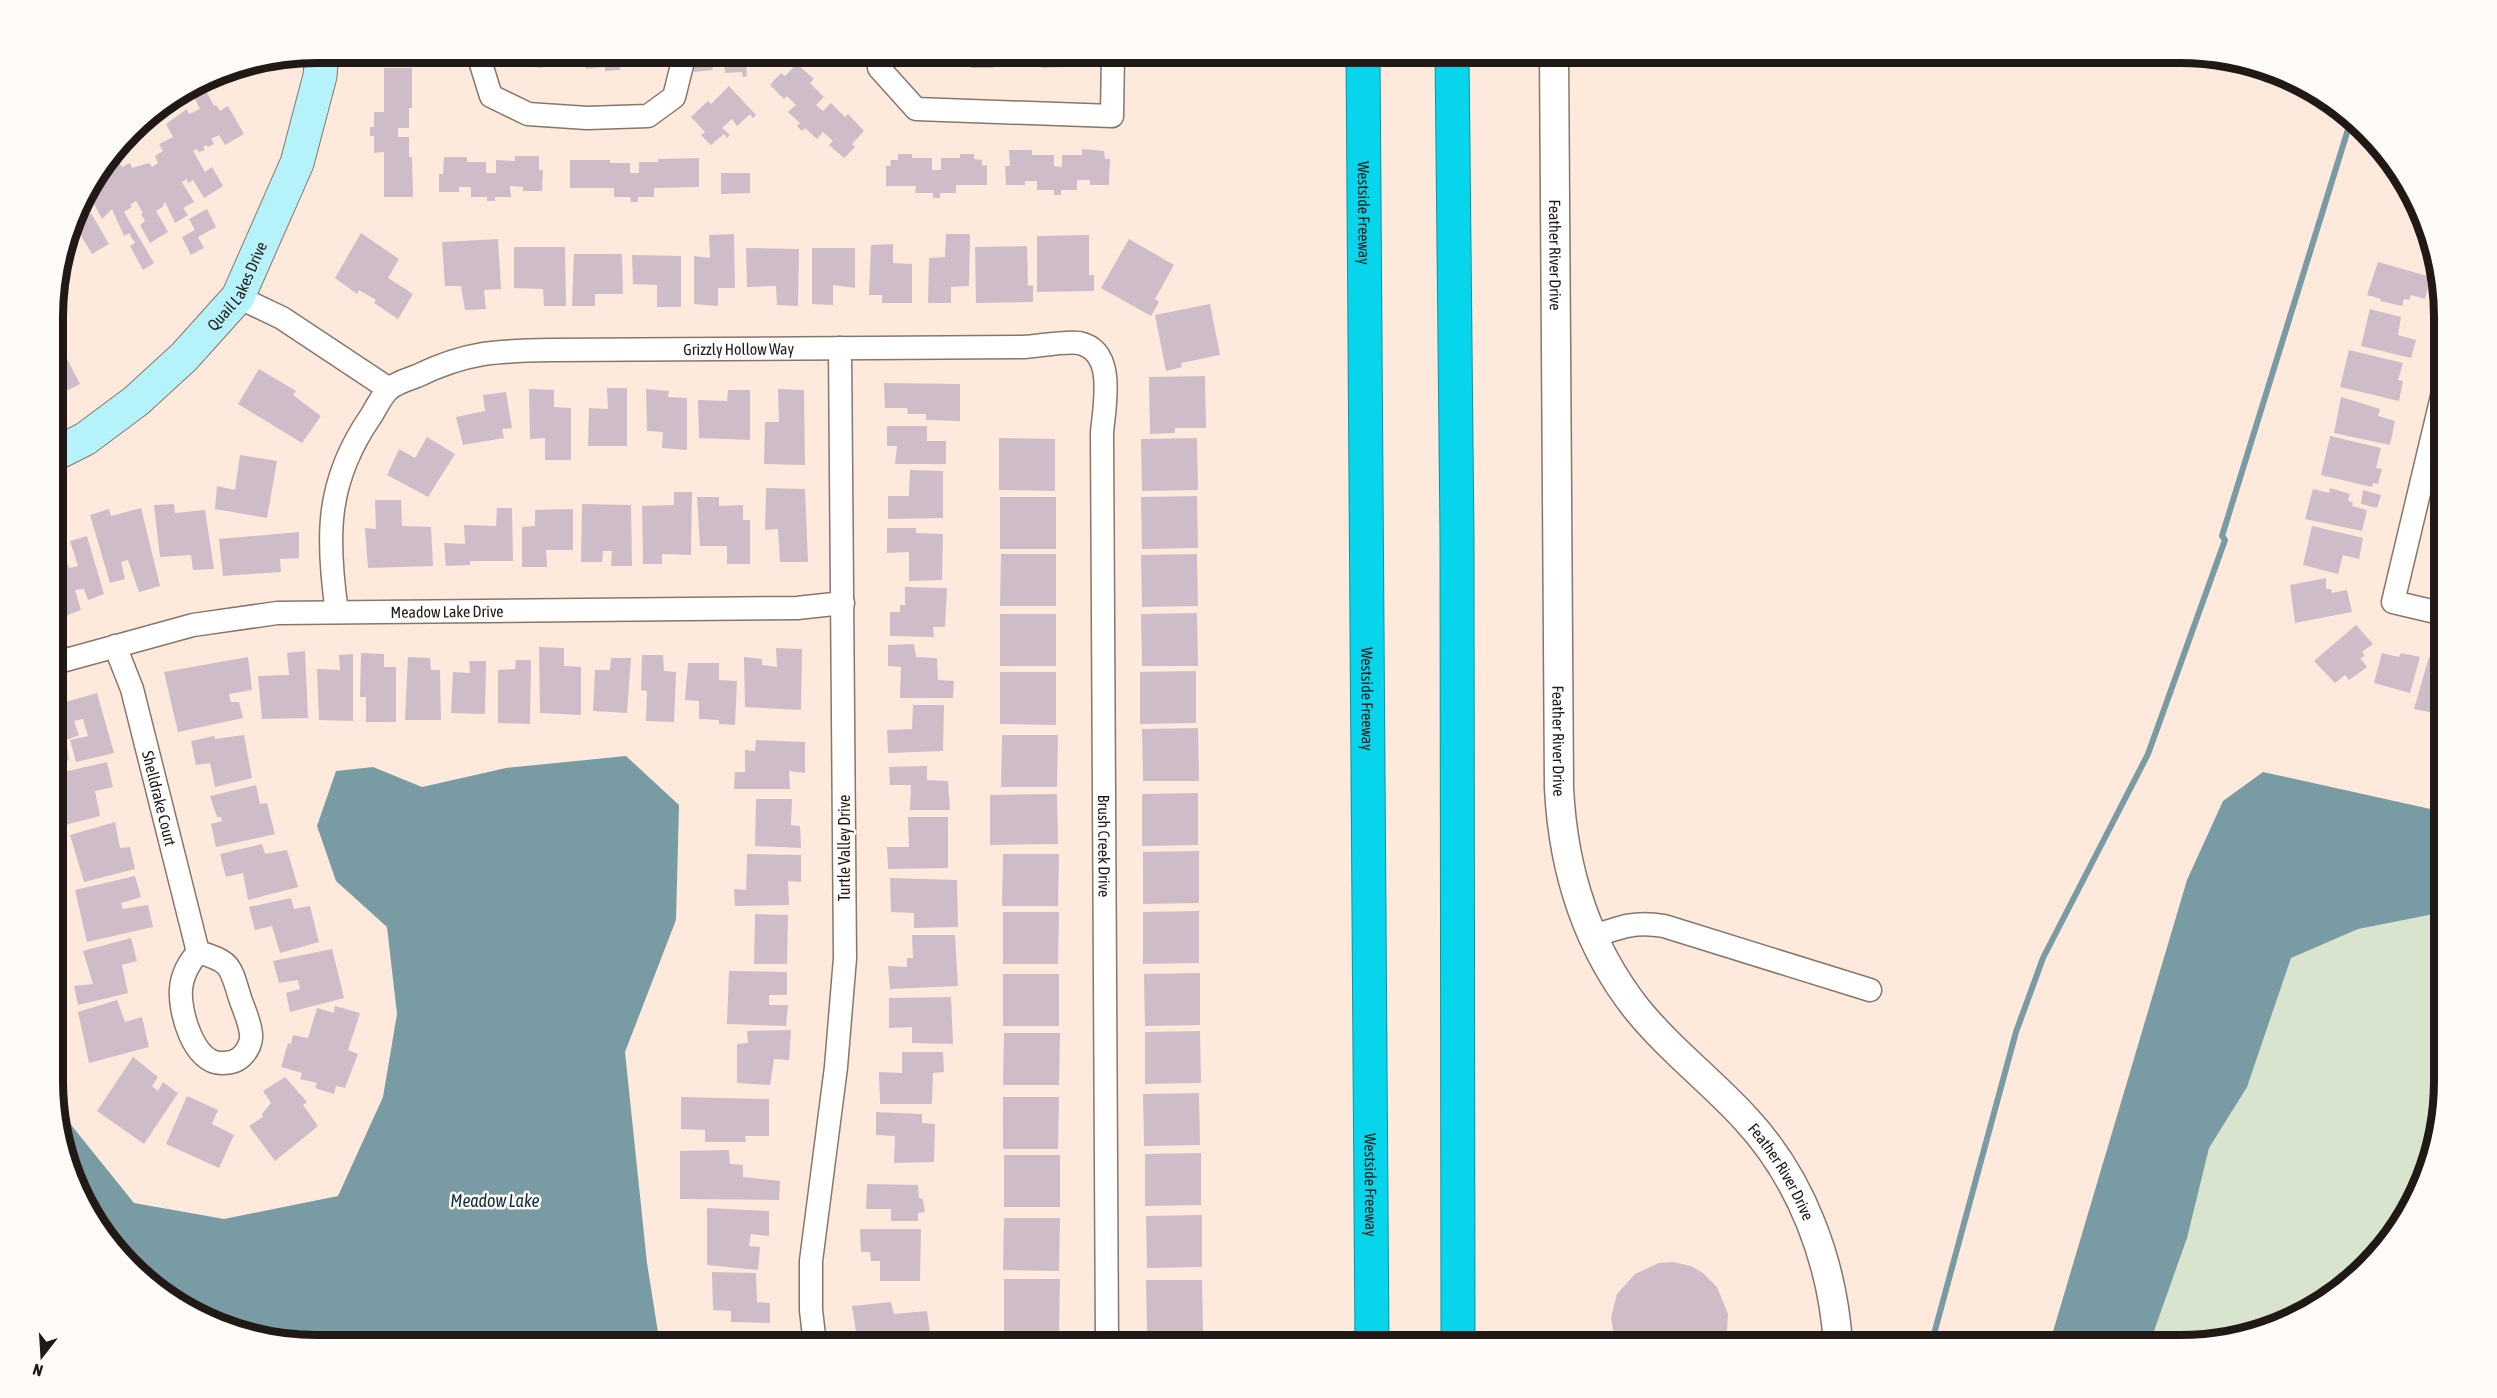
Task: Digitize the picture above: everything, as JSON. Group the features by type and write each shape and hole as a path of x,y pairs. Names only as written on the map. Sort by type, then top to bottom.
{"highway":[{"name":"Westside Freeway","path":"1363,63 1372,1335"},
{"path":"1452,63 1457,537 1458,1335"}],"main road":[{"name":"Quail Lakes Drive","path":"63,450 85,439 136,402 184,357 238,297 297,163 320,76 321,63"}],"street":[{"path":"481,63 491,96 528,114 587,118 648,116 674,97 682,63"},
{"path":"879,63 879,68 916,109 1112,116 1113,63"},
{"name":"Feather River Drive","path":"1554,63 1558,788 1560,823 1566,861 1577,899 1592,937 1636,1008 1661,1036 1746,1118 1774,1154 1796,1191 1813,1228 1828,1276 1837,1335"},
{"path":"238,297 282,318 389,388 353,444 335,491 332,512 331,570 337,612"},
{"name":"Grizzly Hollow Way","path":"389,388 439,365 466,356 489,352 1024,347 1079,343 1094,351"},
{"name":"Turtle Valley Drive","path":"814,1335 811,1310 811,1261 836,1067 845,958 840,348"},
{"name":"Brush Creek Drive","path":"1094,351 1106,371 1102,433 1107,1335"},
{"path":"2434,430 2393,602 2434,612"},
{"name":"Meadow Lake Drive","path":"63,661 218,620 277,613 797,608 843,603"},
{"name":"Shelldrake Court","path":"115,646 132,689 198,952"},
{"path":"1592,937 1628,924 1644,923 1664,926 1870,990"},
{"path":"198,952 225,961 232,970 252,1036 242,1057 231,1063 217,1063 195,1046 185,1017 181,986 187,965 198,952"}],"green space":[{"path":"2434,881 2432,1114 2415,1178 2400,1208 2371,1248 2347,1272 2307,1301 2277,1316 2229,1330 2213,1333 2150,1335 2237,1034 2278,937"}],"water":[{"name":"Meadow Lake","path":"626,756 679,805 676,920 625,1052 647,1263 658,1335 317,1335 284,1333 220,1316 190,1301 150,1272 126,1248 97,1208 82,1178 72,1146 64,1103 68,1121 134,1203 224,1219 338,1196 383,1097 397,1014 387,927 336,881 317,826 336,771 373,767 422,787 506,768"},
{"path":"2263,772 2434,810 2434,914 2358,929 2291,958 2247,1087 2209,1148 2187,1238 2153,1335 2052,1335 2187,880 2223,801"}],"building":[{"path":"515,63 542,63 542,68 515,65"},
{"path":"585,63 619,63 620,70 605,71 605,67 586,69"},
{"path":"693,63 746,63 747,76 743,77 742,72 725,73 724,64 712,65 713,70 694,72"},
{"path":"919,63 938,63 938,65 919,65"},
{"path":"971,63 993,63 994,68 971,68"},
{"path":"1042,63 1066,63 1066,67 1042,68"},
{"path":"797,64 814,79 810,83 824,97 816,105 823,111 831,103 845,117 848,114 864,131 852,144 855,147 844,158 829,145 833,141 823,132 817,139 805,128 802,131 797,126 800,123 788,112 796,105 787,96 784,99 770,85 781,73 785,76"},
{"path":"384,68 412,68 412,108 409,108 409,128 398,128 398,137 409,137 413,197 384,197 384,152 374,153 374,136 370,136 370,127 374,127 374,112 384,112"},
{"path":"729,86 756,115 753,118 750,114 737,126 732,119 722,128 730,135 727,138 724,134 711,145 701,135 705,132 691,117 708,101 711,104"},
{"path":"206,91 214,106 216,105 220,111 228,106 244,134 225,145 219,135 211,139 214,144 203,147 205,150 193,151 205,172 212,167 223,186 204,198 193,180 188,183 187,179 182,182 194,202 183,208 188,215 175,223 165,202 164,206 156,211 168,232 150,243 140,225 145,221 136,201 124,212 154,263 143,270 130,246 135,243 129,233 124,236 112,209 102,219 92,200 106,176 119,162 122,167 130,163 132,168 149,163 152,167 158,163 155,156 163,151 159,144 173,137 166,124 187,109 189,114 200,109 194,97"},
{"path":"1082,149 1104,151 1105,159 1110,159 1109,185 1090,185 1090,180 1077,180 1077,190 1061,190 1061,195 1054,195 1054,190 1037,190 1037,181 1025,181 1025,185 1006,185 1005,166 1010,166 1009,150 1032,150 1032,155 1054,155 1054,166 1062,167 1062,155 1082,155"},
{"path":"898,154 912,154 912,158 932,158 932,170 941,170 941,158 960,158 960,154 974,154 974,159 982,160 982,166 987,165 987,185 956,185 956,193 940,193 940,198 933,198 933,193 915,193 916,186 886,186 886,166 890,166 891,160 898,160"},
{"path":"515,156 539,156 539,170 543,170 542,191 523,191 523,187 510,186 511,197 495,197 495,201 487,201 487,197 471,197 471,187 459,187 459,192 439,192 439,174 443,174 444,157 467,157 467,162 486,162 486,173 496,173 496,160 515,161"},
{"path":"699,158 699,187 654,188 654,197 638,197 638,202 631,202 630,197 614,197 614,188 570,188 570,160 610,160 610,163 630,163 630,173 639,173 639,162"},
{"path":"721,173 750,173 750,193 721,194"},
{"path":"207,209 216,227 198,237 204,248 191,255 182,237 195,230 189,219"},
{"path":"91,213 109,244 92,254 78,231 84,215 86,217"},
{"path":"361,233 399,259 388,278 413,294 398,319 374,303 376,300 359,290 357,294 335,278"},
{"path":"734,234 735,288 718,288 718,306 694,304 694,256 710,258 709,235"},
{"path":"946,234 970,234 969,286 951,287 951,303 928,303 929,258 945,257"},
{"path":"1089,235 1089,275 1094,275 1094,291 1037,292 1037,236"},
{"path":"498,239 501,289 484,290 486,309 465,310 461,286 445,286 442,242"},
{"path":"1129,239 1174,265 1155,299 1159,302 1151,316 1101,288"},
{"path":"893,244 893,263 912,264 912,303 882,303 882,295 869,295 871,245"},
{"path":"1027,246 1028,286 1033,285 1033,302 976,303 975,247"},
{"path":"514,247 565,247 566,306 544,306 543,289 514,288"},
{"path":"746,248 799,249 798,306 777,305 776,286 747,287"},
{"path":"812,248 855,248 855,288 833,285 833,305 812,304"},
{"path":"574,254 622,254 623,294 595,294 595,306 572,306"},
{"path":"632,255 681,256 681,307 657,307 657,285 633,284"},
{"path":"2378,262 2431,277 2425,299 2411,295 2409,300 2404,299 2402,306 2380,301 2381,299 2367,295"},
{"path":"1210,304 1220,355 1181,363 1182,367 1166,371 1155,315"},
{"path":"2370,309 2401,317 2398,335 2416,340 2411,358 2361,346"},
{"path":"2349,350 2403,363 2398,380 2403,381 2399,401 2340,387"},
{"path":"65,355 80,384 63,393 63,356"},
{"path":"259,369 296,391 293,395 321,416 302,443 238,404"},
{"path":"1205,376 1206,428 1175,428 1175,433 1150,434 1149,377"},
{"path":"884,383 960,384 960,421 926,420 926,414 908,414 907,408 885,408"},
{"path":"607,388 627,388 627,446 588,446 589,408 608,409"},
{"path":"529,389 554,390 554,407 571,408 571,460 545,460 545,438 530,439"},
{"path":"646,389 669,391 668,397 687,398 687,450 662,448 663,432 647,431"},
{"path":"778,389 804,390 805,465 764,464 765,422 779,422"},
{"path":"728,390 750,390 750,440 699,438 698,400 727,401"},
{"path":"506,392 512,428 502,429 504,438 463,445 456,417 485,411 483,395"},
{"path":"2341,397 2380,409 2378,416 2395,421 2390,445 2334,433"},
{"path":"887,426 927,426 927,441 946,441 946,464 895,464 897,446 887,446"},
{"path":"2330,436 2381,448 2376,468 2382,469 2378,484 2373,483 2372,487 2321,475"},
{"path":"427,437 455,454 428,497 387,475 399,449 415,458"},
{"path":"999,438 1055,439 1055,491 999,490"},
{"path":"1197,438 1198,490 1142,491 1141,439"},
{"path":"240,455 277,461 267,518 215,509 217,486 235,490"},
{"path":"910,470 943,471 943,518 888,519 888,496 909,496"},
{"path":"766,488 805,489 808,562 780,562 778,529 765,530"},
{"path":"2330,488 2350,494 2348,500 2353,503 2352,506 2367,510 2362,531 2305,519 2313,489 2329,493"},
{"path":"2363,490 2381,495 2377,508 2361,504"},
{"path":"674,492 692,492 691,555 662,554 662,564 643,564 642,506 674,505"},
{"path":"1197,496 1198,548 1142,549 1141,497"},
{"path":"697,497 719,497 719,506 743,505 743,520 750,520 750,564 727,564 727,546 700,546"},
{"path":"1000,497 1056,497 1056,549 1000,549"},
{"path":"375,500 401,500 402,526 431,527 433,566 368,568 365,528 376,529"},
{"path":"174,504 175,513 205,510 214,569 193,570 191,555 160,557 154,505"},
{"path":"582,504 631,505 632,566 611,566 612,551 603,551 602,562 581,562"},
{"path":"141,508 160,586 139,592 128,560 121,562 125,579 110,583 90,515 109,509 111,516"},
{"path":"497,508 512,508 513,561 470,561 470,565 446,566 444,543 465,544 464,525 496,526"},
{"path":"573,509 573,550 546,550 547,567 522,567 522,527 535,526 535,510"},
{"path":"2312,526 2363,538 2359,559 2343,555 2338,574 2303,565"},
{"path":"887,528 916,528 916,533 943,534 942,580 909,581 909,552 887,553"},
{"path":"299,532 299,558 280,559 281,572 223,576 219,539"},
{"path":"87,536 104,594 88,600 84,589 75,590 81,610 63,617 63,557 69,568 78,566 70,541"},
{"path":"1001,554 1056,554 1056,606 1000,606"},
{"path":"1197,554 1198,606 1142,607 1141,555"},
{"path":"2326,578 2326,589 2331,589 2332,593 2347,590 2352,612 2295,623 2290,585"},
{"path":"905,587 947,588 945,627 933,627 934,637 890,636 890,612 900,612 900,605 905,605"},
{"path":"1197,613 1198,666 1142,666 1141,614"},
{"path":"1000,614 1056,614 1056,666 1000,666"},
{"path":"2356,625 2373,644 2362,652 2365,656 2360,658 2367,667 2349,680 2345,675 2335,683 2314,661"},
{"path":"914,644 916,657 937,658 938,680 954,681 953,698 900,698 901,667 888,666 888,645"},
{"path":"539,647 564,648 564,666 581,667 581,715 540,713"},
{"path":"776,648 802,649 801,710 745,707 744,657 762,659 762,665 777,667"},
{"path":"305,651 308,718 262,719 258,676 289,675 287,653"},
{"path":"361,653 384,654 384,667 396,667 396,722 366,722 366,697 360,697"},
{"path":"2382,653 2399,657 2401,653 2420,657 2410,693 2374,683"},
{"path":"353,654 353,721 319,720 317,669 340,670 339,655"},
{"path":"642,655 663,655 664,671 676,672 674,722 646,721 647,691 641,690"},
{"path":"248,657 252,690 229,694 231,702 239,702 243,718 178,732 164,672"},
{"path":"408,657 430,658 431,670 440,670 441,720 405,720"},
{"path":"2429,657 2434,659 2434,713 2414,709"},
{"path":"611,658 631,658 627,713 593,711 595,670 610,670"},
{"path":"516,660 531,660 530,724 498,723 498,670 515,669"},
{"path":"469,661 486,661 485,714 451,713 453,672 470,673"},
{"path":"688,663 719,663 719,680 737,681 735,725 719,724 719,720 699,719 699,701 685,700"},
{"path":"1196,671 1196,723 1140,724 1140,672"},
{"path":"1000,672 1056,672 1056,725 1000,724"},
{"path":"97,693 114,753 76,762 70,740 88,736 83,719 74,721 79,735 66,740 69,760 63,762 63,703"},
{"path":"913,705 944,705 943,751 888,753 887,730 912,729"},
{"path":"1198,728 1199,781 1143,781 1142,729"},
{"path":"244,735 252,778 215,787 210,763 196,765 191,741 214,736 215,739"},
{"path":"1002,735 1058,735 1057,787 1001,787"},
{"path":"756,740 805,742 805,773 789,771 790,789 734,789 735,772 745,772 745,750 755,751"},
{"path":"107,762 113,787 95,791 100,816 65,825 63,772"},
{"path":"927,766 927,780 948,781 950,810 910,810 911,785 890,785 889,767"},
{"path":"256,785 260,804 267,803 275,834 216,847 211,824 222,821 221,817 217,817 210,796"},
{"path":"1198,793 1198,845 1142,846 1142,794"},
{"path":"1057,794 1058,844 990,845 990,795"},
{"path":"756,799 792,799 791,825 800,826 801,848 755,846"},
{"path":"908,817 948,817 948,868 888,869 887,847 909,847"},
{"path":"115,822 120,848 130,847 135,869 84,882 70,835"},
{"path":"262,844 265,854 287,850 298,887 248,900 243,873 226,877 220,854"},
{"path":"1199,851 1199,903 1143,904 1143,852"},
{"path":"747,854 801,855 801,882 788,881 789,905 735,906 734,889 746,890"},
{"path":"1003,854 1059,854 1058,906 1002,906"},
{"path":"135,876 141,897 121,903 123,909 148,905 153,927 87,942 75,890"},
{"path":"890,878 957,880 958,927 914,928 914,913 891,912"},
{"path":"291,898 294,909 310,906 319,942 280,953 272,926 255,930 249,907"},
{"path":"1199,911 1199,963 1143,964 1143,912"},
{"path":"1003,912 1059,912 1058,964 1003,964"},
{"path":"755,914 788,915 787,964 754,964"},
{"path":"912,935 955,935 958,986 890,989 888,966 907,967 907,958 913,958"},
{"path":"131,938 137,961 122,965 128,993 78,1005 74,986 93,984 83,951"},
{"path":"332,949 344,998 290,1012 286,993 300,989 298,980 279,983 273,961"},
{"path":"729,971 787,972 787,995 769,995 769,1005 788,1005 786,1026 727,1024"},
{"path":"1200,973 1200,1025 1145,1026 1144,974"},
{"path":"1003,974 1059,974 1059,1026 1003,1026"},
{"path":"951,997 953,1044 912,1043 912,1027 889,1028 889,998"},
{"path":"117,1000 125,1022 142,1017 149,1047 89,1063 78,1012"},
{"path":"335,1006 360,1013 348,1050 358,1054 345,1088 336,1086 334,1094 315,1088 317,1083 300,1079 302,1073 281,1067 288,1043 291,1044 293,1035 308,1038 317,1008 334,1013"},
{"path":"791,1030 789,1060 774,1059 770,1085 737,1083 737,1044 748,1043 747,1031"},
{"path":"1200,1031 1201,1083 1145,1084 1145,1032"},
{"path":"1004,1033 1060,1033 1059,1085 1003,1085"},
{"path":"902,1052 943,1052 944,1072 933,1073 932,1104 880,1104 879,1072 902,1073"},
{"path":"133,1057 158,1077 152,1086 158,1091 163,1082 178,1093 144,1144 97,1111"},
{"path":"285,1077 307,1102 303,1105 318,1126 275,1161 249,1126 263,1117 262,1114 271,1103 263,1091"},
{"path":"1199,1093 1200,1145 1144,1146 1143,1094"},
{"path":"187,1096 218,1110 212,1124 234,1135 219,1168 166,1144"},
{"path":"681,1097 769,1099 769,1136 745,1136 746,1142 705,1142 705,1130 681,1129"},
{"path":"1003,1097 1059,1097 1058,1149 1003,1149"},
{"path":"876,1112 922,1114 922,1123 935,1124 934,1162 894,1163 895,1136 876,1135"},
{"path":"729,1150 730,1164 743,1165 743,1177 780,1181 779,1200 680,1199 680,1151"},
{"path":"1201,1153 1201,1205 1145,1206 1145,1154"},
{"path":"1004,1155 1060,1155 1060,1207 1004,1207"},
{"path":"867,1184 918,1185 919,1198 923,1199 925,1212 918,1213 918,1221 891,1221 891,1209 866,1209"},
{"path":"707,1208 769,1211 769,1236 751,1234 749,1246 760,1247 758,1270 707,1265"},
{"path":"1202,1215 1202,1267 1147,1268 1146,1216"},
{"path":"1004,1218 1060,1218 1059,1271 1003,1270"},
{"path":"860,1229 921,1229 920,1281 880,1281 880,1261 871,1261 870,1252 861,1252"},
{"path":"1673,1262 1691,1266 1703,1273 1717,1287 1728,1314 1726,1335 1614,1335 1611,1318 1617,1294 1635,1274 1659,1263"},
{"path":"712,1272 756,1273 757,1302 770,1303 770,1323 731,1322 731,1311 713,1310"},
{"path":"1004,1279 1060,1279 1059,1331 1004,1331"},
{"path":"1146,1280 1202,1280 1203,1332 1147,1333"},
{"path":"891,1302 894,1314 927,1311 930,1335 856,1335 852,1306"},
{"path":"722,1331 771,1331 771,1335 722,1335"}],"waterway":[{"path":"1934,1335 2016,1032 2043,958 2148,754 2225,540 2222,536 2349,128"}]}
